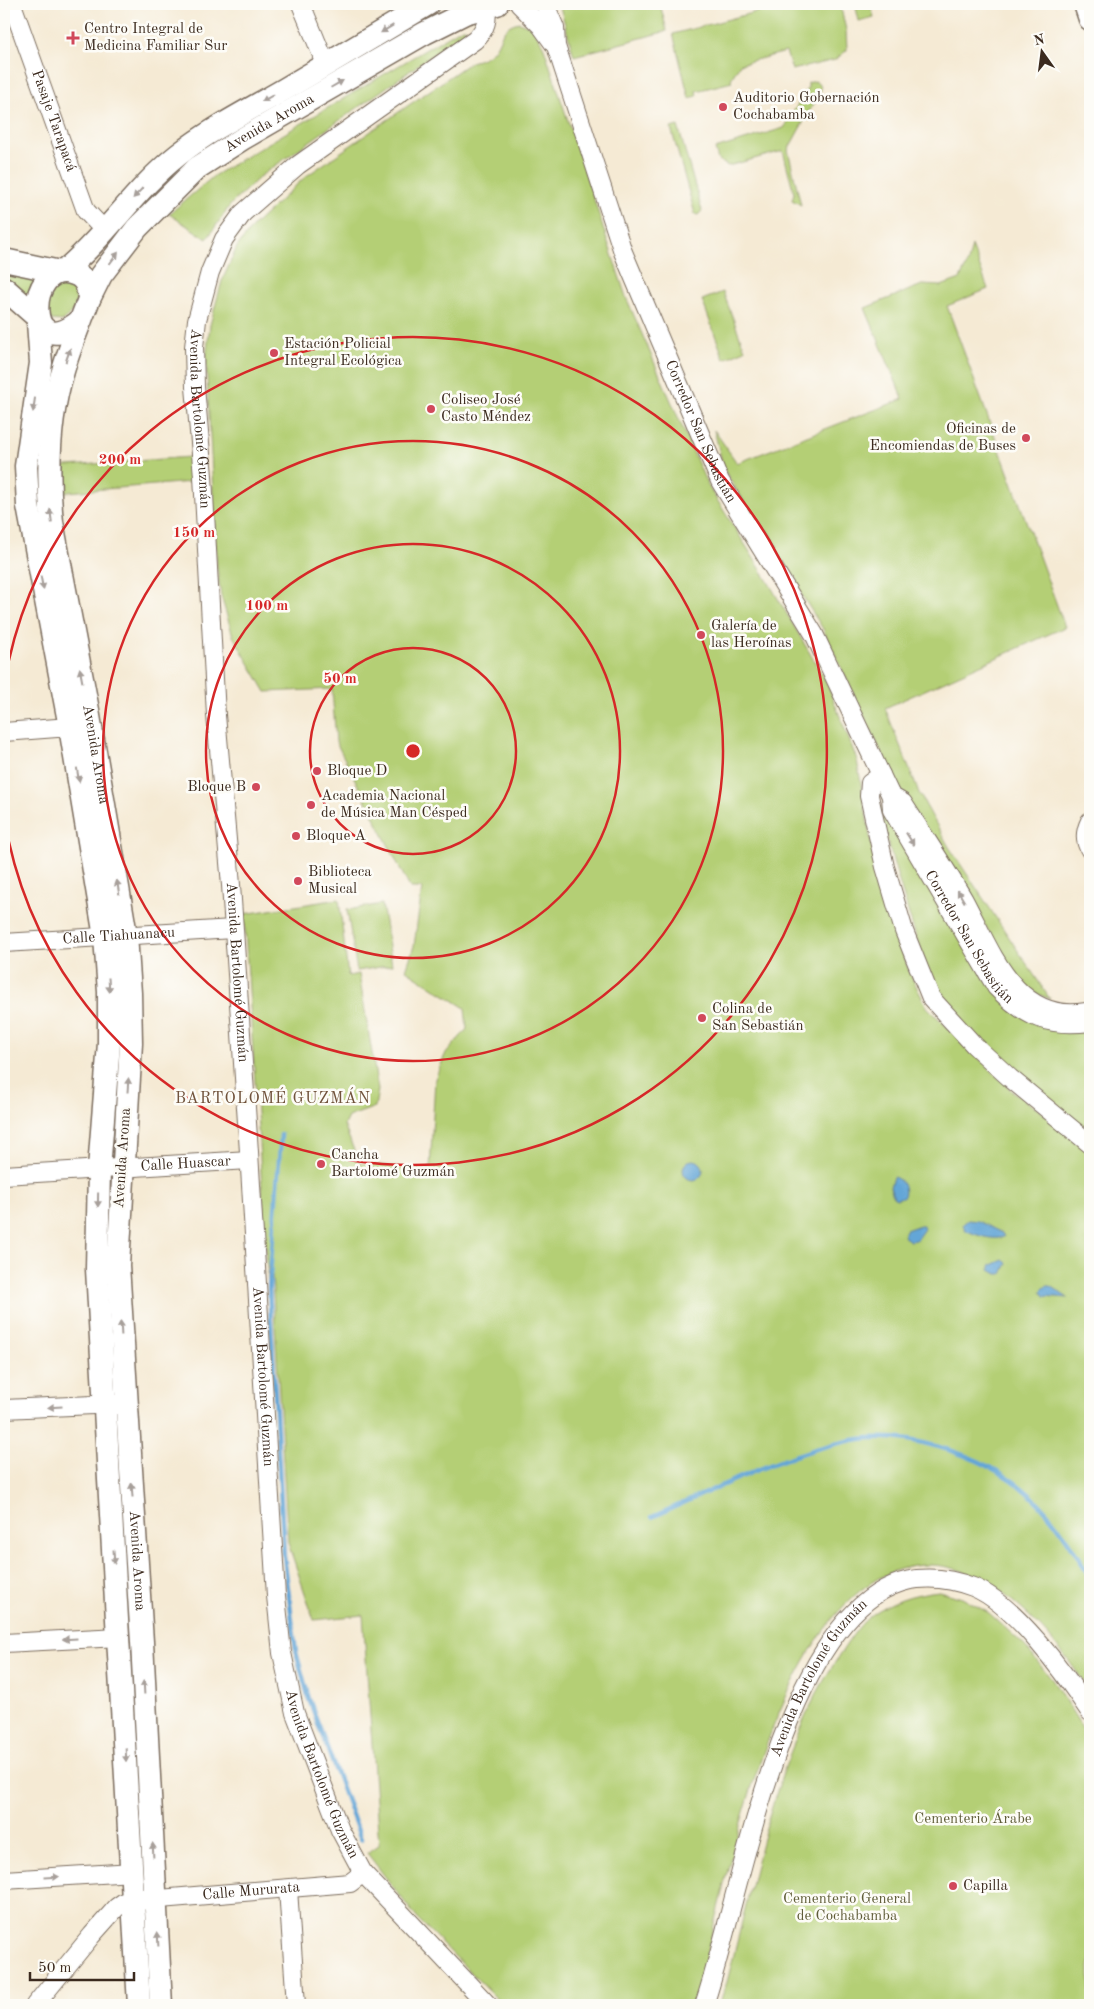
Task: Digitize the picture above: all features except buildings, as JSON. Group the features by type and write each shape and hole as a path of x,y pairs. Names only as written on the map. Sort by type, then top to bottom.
{"main road":[{"name":"Avenida Aroma","path":"62,271 88,251 106,232 125,206 179,154 227,122 428,4"},
{"path":"1085,4 1090,19"},
{"name":"Avenida Aroma","path":"89,299 102,275 137,228 197,168 242,139 425,33 465,13 489,5"},
{"path":"4,260 62,271 83,279 88,288 89,299 81,320 68,330 57,332 46,330 4,288"},
{"path":"37,320 37,302 42,289 51,277 62,271"},
{"name":"Avenida Aroma","path":"37,320 41,363 26,466 28,506 70,727 130,993 131,1043 122,1168 118,1265 142,1642 145,1899 139,2005"},
{"name":"Avenida Aroma","path":"81,320 62,372 52,424 48,490 52,522 88,710 116,936 109,992 110,1043 99,1169 97,1269 103,1404 133,1872 145,1899 161,2005"}],"street":[{"name":"Pasaje Tarapacá","path":"12,4 86,211 106,232"},
{"path":"301,4 326,65"},
{"name":"Corredor San Sebastián","path":"519,4 541,26 556,46"},
{"name":"Corredor San Sebastián","path":"546,4 555,28 556,46 622,252 720,482 814,634 891,796 892,810 996,987 1010,1001 1033,1016 1054,1024 1090,1022"},
{"name":"Avenida Bartolomé Guzmán","path":"488,2005 363,1873 340,1830 294,1713 282,1653 276,1596 249,1160 216,715 203,476 194,387 194,347 198,320 210,272 224,239 243,214 264,193 298,165 475,40 483,32 489,5"},
{"path":"4,732 70,727"},
{"path":"881,775 870,782 870,796 885,867 904,931 931,998 968,1038 1010,1078 1090,1144"},
{"name":"Corredor San Sebastián","path":"891,796 904,803 963,899 999,966 1015,989 1030,1000 1054,1011 1077,1013 1090,1011"},
{"path":"1090,821 1085,834 1090,850"},
{"name":"Calle Tiahuanacu","path":"4,944 233,929"},
{"name":"Calle Huascar","path":"4,1175 249,1160"},
{"path":"4,1409 126,1403"},
{"name":"Avenida Bartolomé Guzmán","path":"704,2005 756,1814 786,1732 812,1669 831,1640 853,1613 878,1593 906,1580 932,1577 974,1587 996,1602 1025,1629 1064,1673 1090,1712"},
{"path":"4,1643 119,1637"},
{"path":"4,1880 133,1872"},
{"name":"Calle Mururata","path":"145,1899 350,1883 363,1873"},
{"path":"288,1889 296,2005"},
{"path":"36,2005 117,1907 124,1902 145,1899"}],"green space":[{"path":"573,4 660,4 667,31 574,56 560,7"},
{"path":"786,4 840,4 846,30 847,50 835,60 792,70 786,52 740,64 731,79 732,82 696,91 697,96 689,98 673,34"},
{"path":"855,4 870,4 874,17 859,21"},
{"name":"Colina de San Sebastián","path":"519,22 532,27 543,45 626,297 707,484 763,573 826,681 857,760 874,860 894,932 912,978 927,1007 1012,1091 1050,1118 1090,1154 1090,1691 1042,1629 1001,1592 978,1578 954,1569 930,1565 878,1579 833,1618 797,1675 767,1743 742,1817 693,2005 503,2005 417,1918 367,1853 379,1845 363,1615 314,1620 288,1543 272,1275 268,1280 244,914 339,899 348,976 359,974 378,1090 375,1107 348,1117 344,1125 359,1163 430,1170 435,1079 445,1055 467,1029 465,1008 406,970 414,946 422,888 410,888 336,742 332,689 266,692 233,636 221,596 217,569 206,358 210,325 222,281 237,247 253,226 305,177 471,62 491,53 505,30 510,25"},
{"path":"462,28 465,28 465,32 262,175 231,204 207,239 169,214 215,175"},
{"path":"815,81 820,84 821,90 788,150 801,205 792,200 794,193 783,151 728,166 718,160 715,149 784,128 808,87 808,83"},
{"path":"678,126 702,211 698,215 695,214 671,128"},
{"path":"972,246 988,289 947,306 1065,627 885,708 919,793 949,847 1050,999 1030,991 1012,973 976,909 897,785 823,629 724,470 714,430 737,463 903,399 865,308 922,285 941,286 960,279 968,262"},
{"path":"4,269 42,275 29,298 4,278"},
{"path":"61,281 77,286 76,302 73,310 62,321 51,320 46,307 54,288"},
{"path":"723,292 745,350 724,359 702,300"},
{"path":"190,457 192,482 55,493 54,467"},
{"path":"877,801 938,896 986,981 1090,1026 1090,1135 979,1041 961,1024 940,999 929,976 918,943"},
{"path":"382,904 392,965 357,971 347,910"},
{"name":"Cementerio General de Cochabamba","path":"939,1591 962,1598 989,1613 1024,1645 1053,1681 1090,1740 1090,2005 719,2005 727,1982 758,1857 783,1772 817,1693 849,1641 869,1617 902,1599"}],"water":[{"path":"689,1160 697,1160 703,1166 703,1174 697,1180 689,1180 683,1174 683,1166"},
{"path":"893,1177 901,1182 905,1190 904,1196 897,1199 894,1198 890,1187"},
{"path":"968,1220 978,1221 1002,1233 1004,1237 989,1238 965,1230 963,1224"},
{"path":"923,1225 924,1229 916,1240 910,1241 903,1236 906,1230"},
{"path":"1003,1260 1007,1263 1002,1274 997,1274 990,1270 990,1266"},
{"path":"1046,1286 1050,1286 1068,1298 1044,1296 1041,1291"}],"waterway":[{"path":"281,1135 269,1288 284,1556 296,1652 309,1699 361,1839"},
{"path":"652,1517 751,1473 827,1446 864,1439 907,1440 939,1447 966,1456 1012,1480 1047,1512 1062,1532 1090,1579"}],"place":[{"name":"Centro Integral de Medicina Familiar Sur","path":"73,38"},
{"name":"Auditorio Gobernación Cochabamba","path":"723,107"},
{"name":"Estación Policial Integral Ecológica","path":"274,353"},
{"name":"Coliseo José Casto Méndez","path":"431,409"},
{"name":"Oficinas de Encomiendas de Buses","path":"1026,438"},
{"name":"Galería de las Heroínas","path":"701,635"},
{"name":"Bloque D","path":"317,771"},
{"name":"Bloque B","path":"256,787"},
{"name":"Academia Nacional de Música Man Césped","path":"311,805"},
{"name":"Bloque A","path":"296,836"},
{"name":"Biblioteca Musical","path":"298,881"},
{"name":"Colina de San Sebastián","path":"702,1018"},
{"name":"Cancha Bartolomé Guzmán","path":"321,1164"},
{"name":"Capilla","path":"953,1886"}],"district":[{"name":"BARTOLOMÉ GUZMÁN","path":"273,1099"}],"park label":[{"name":"Cementerio Árabe","path":"973,1819"}]}
